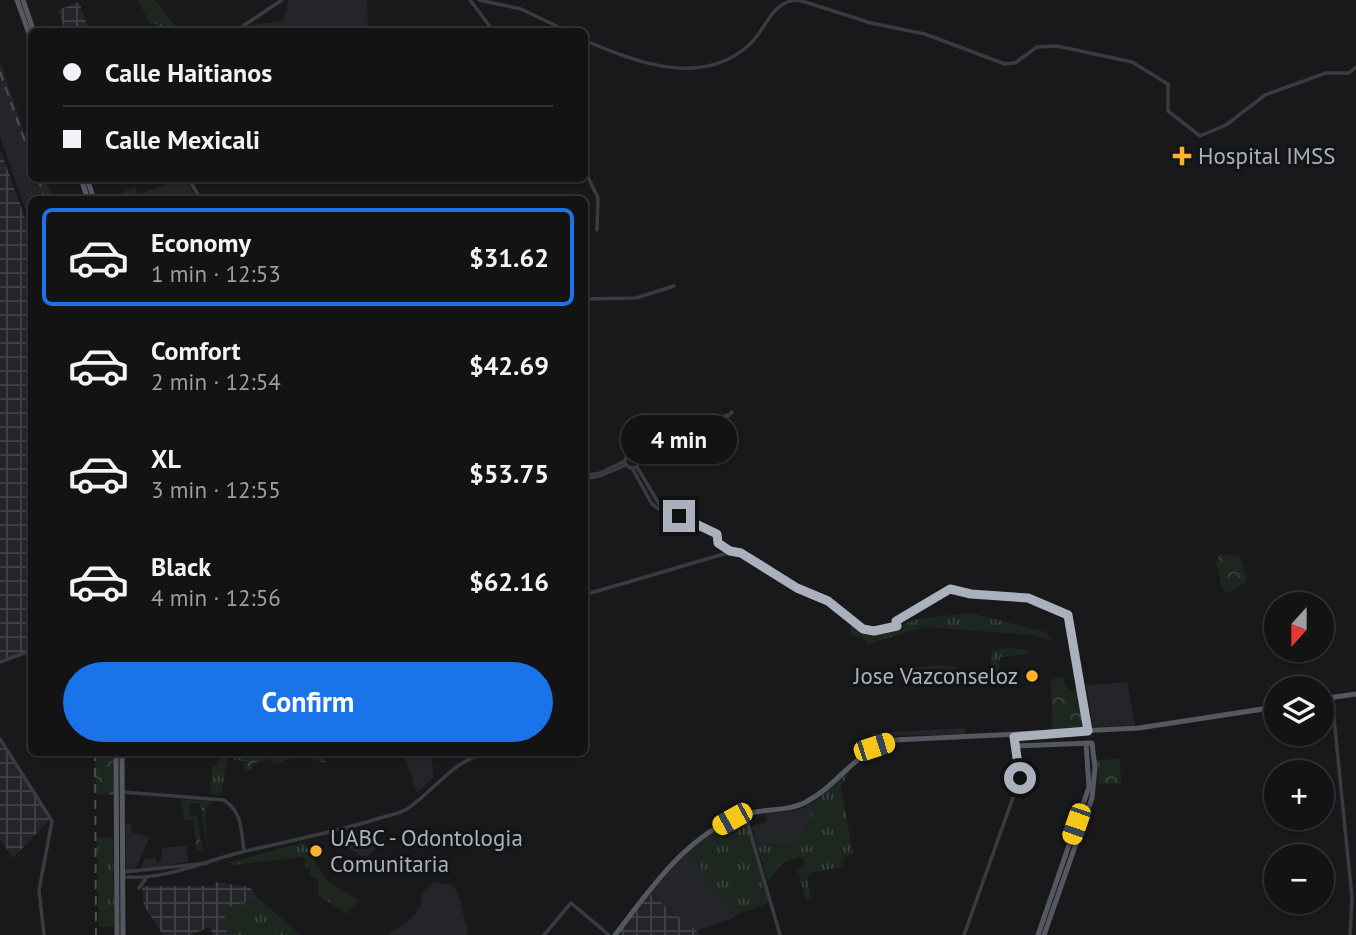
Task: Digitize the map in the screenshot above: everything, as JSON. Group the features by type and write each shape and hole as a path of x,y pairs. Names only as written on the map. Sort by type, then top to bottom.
{"main road":[{"path":"17,0 28,31"},
{"path":"23,0 33,28"},
{"path":"1334,698 1356,694"},
{"path":"615,935 689,847 708,832 745,814 804,803 864,754 894,740 1014,737 1139,729 1264,709"},
{"path":"1014,737 1016,746 1089,743"},
{"path":"1038,935 1089,787 1089,743"},
{"path":"1044,935 1092,798 1095,768 1089,743"},
{"path":"116,756 117,935"},
{"path":"122,756 123,935"}],"street":[{"path":"240,28 282,0"},
{"path":"470,0 491,28"},
{"path":"478,0 521,9 561,28"},
{"path":"588,41 647,62 694,70 738,53 750,45 782,2 806,1 871,23 925,34 1005,64 1015,63 1031,50 1046,45 1132,62 1168,83 1168,111 1196,136 1219,128 1265,95 1326,73 1345,74 1356,67"},
{"path":"588,177 598,198 597,230"},
{"path":"588,299 636,298 674,286"},
{"path":"637,458 730,414"},
{"path":"626,463 628,453 637,458"},
{"path":"637,458 635,468 655,507 682,527"},
{"path":"588,476 600,475 626,463"},
{"path":"626,463 635,468 659,504 699,528 717,534 718,543 797,588 828,601 863,629 874,631 896,623 950,589 971,594 1028,598 1068,615 1088,731"},
{"path":"588,594 732,551"},
{"path":"0,662 28,652"},
{"path":"1334,718 1352,898 1350,935"},
{"path":"0,739 52,821 39,890 44,935"},
{"path":"964,935 1020,778 1016,746"},
{"path":"123,875 147,876 208,863 244,851 333,832 406,810 446,773 477,756"},
{"path":"123,792 224,800 233,806 240,819 244,851"},
{"path":"745,814 780,935"},
{"path":"123,875 208,863"},
{"path":"139,888 147,876"},
{"path":"544,935 571,902 609,935"}],"shaded area":[{"path":"289,0 367,0 368,28 244,28 283,21"},
{"path":"79,2 88,28 64,28 58,10"},
{"path":"0,60 28,138 28,182 47,182 52,196 28,196 28,217 0,136"},
{"path":"0,149 28,226 28,651 0,662"},
{"path":"175,182 186,182 195,196 124,196 122,192 135,187 138,194"},
{"path":"1127,682 1135,725 1093,727 1086,685"},
{"path":"965,728 965,734 894,736 874,743 872,733"},
{"path":"0,739 51,818 13,858 0,839"},
{"path":"405,756 431,756 434,777 417,793"},
{"path":"815,802 809,822 797,843 757,845 752,826 766,822 765,814 798,810"},
{"path":"125,824 132,824 131,832 150,837 135,870 126,870"},
{"path":"361,829 376,848 366,858 343,845 338,836"},
{"path":"186,846 188,862 140,869 145,859 155,858 157,863 161,862 162,848"},
{"path":"688,850 736,917 696,931 650,894"},
{"path":"215,882 250,887 258,898 224,909 228,935 213,935 210,927 190,935 163,935 144,906 142,886 213,886"},
{"path":"433,882 453,885 460,899 468,935 387,935 412,918 421,905 422,894"},
{"path":"650,894 699,933 700,935 616,935"}],"green space":[{"path":"138,0 155,0 177,28 161,28 154,23 150,24"},
{"path":"1220,554 1240,556 1247,581 1228,593 1223,590 1216,562"},
{"path":"971,613 1045,632 1054,641 1030,635 925,627 868,644 861,636 851,636 851,622 862,631 879,633 917,619"},
{"path":"1005,648 1029,650 1029,654 1000,657 998,681 976,680 967,686 956,676 897,669 950,666 975,676 986,675 991,671 992,651"},
{"path":"1062,677 1068,691 1077,689 1084,728 1052,730 1051,680"},
{"path":"95,756 113,756 114,795 96,794"},
{"path":"220,756 228,756 221,795 210,794 213,766 217,767"},
{"path":"234,756 246,756 245,761 233,760"},
{"path":"246,756 299,756 275,764 268,759 252,764 253,770 244,771"},
{"path":"305,756 323,756 325,763"},
{"path":"1120,759 1121,784 1098,784 1097,760"},
{"path":"850,769 841,787 853,853 844,857 842,867 809,873 807,879 811,898 806,901 798,870 805,865 803,859 799,857 783,863 768,881 757,845 797,843 809,822 815,802"},
{"path":"180,800 214,801 205,809 208,850 200,803 189,804 190,816 197,816 202,851 197,849 193,820 184,820"},
{"path":"745,814 771,902 734,915 687,849 708,832"},
{"path":"97,837 113,837 114,927 99,927"},
{"path":"304,842 326,880 359,901 347,914 318,895 318,879 310,876 310,869 305,869 304,857 232,865 231,862"},
{"path":"258,898 300,935 228,935 224,909"}],"railway":[{"path":"0,72 28,150"},
{"path":"39,182 44,196"},
{"path":"95,756 96,935"}],"place":[{"name":"Hospital IMSS","path":"1182,156"},
{"name":"Jose Vazconseloz","path":"1032,676"},
{"name":"UABC - Odontologia Comunitaria","path":"316,851"}],"route":[{"path":"679,516 699,528 717,534 717,542 730,551 741,553 797,588 828,601 863,629 874,631 897,626 896,621 950,589 971,594 1028,598 1068,615 1088,731 1014,737 1020,778"}]}
